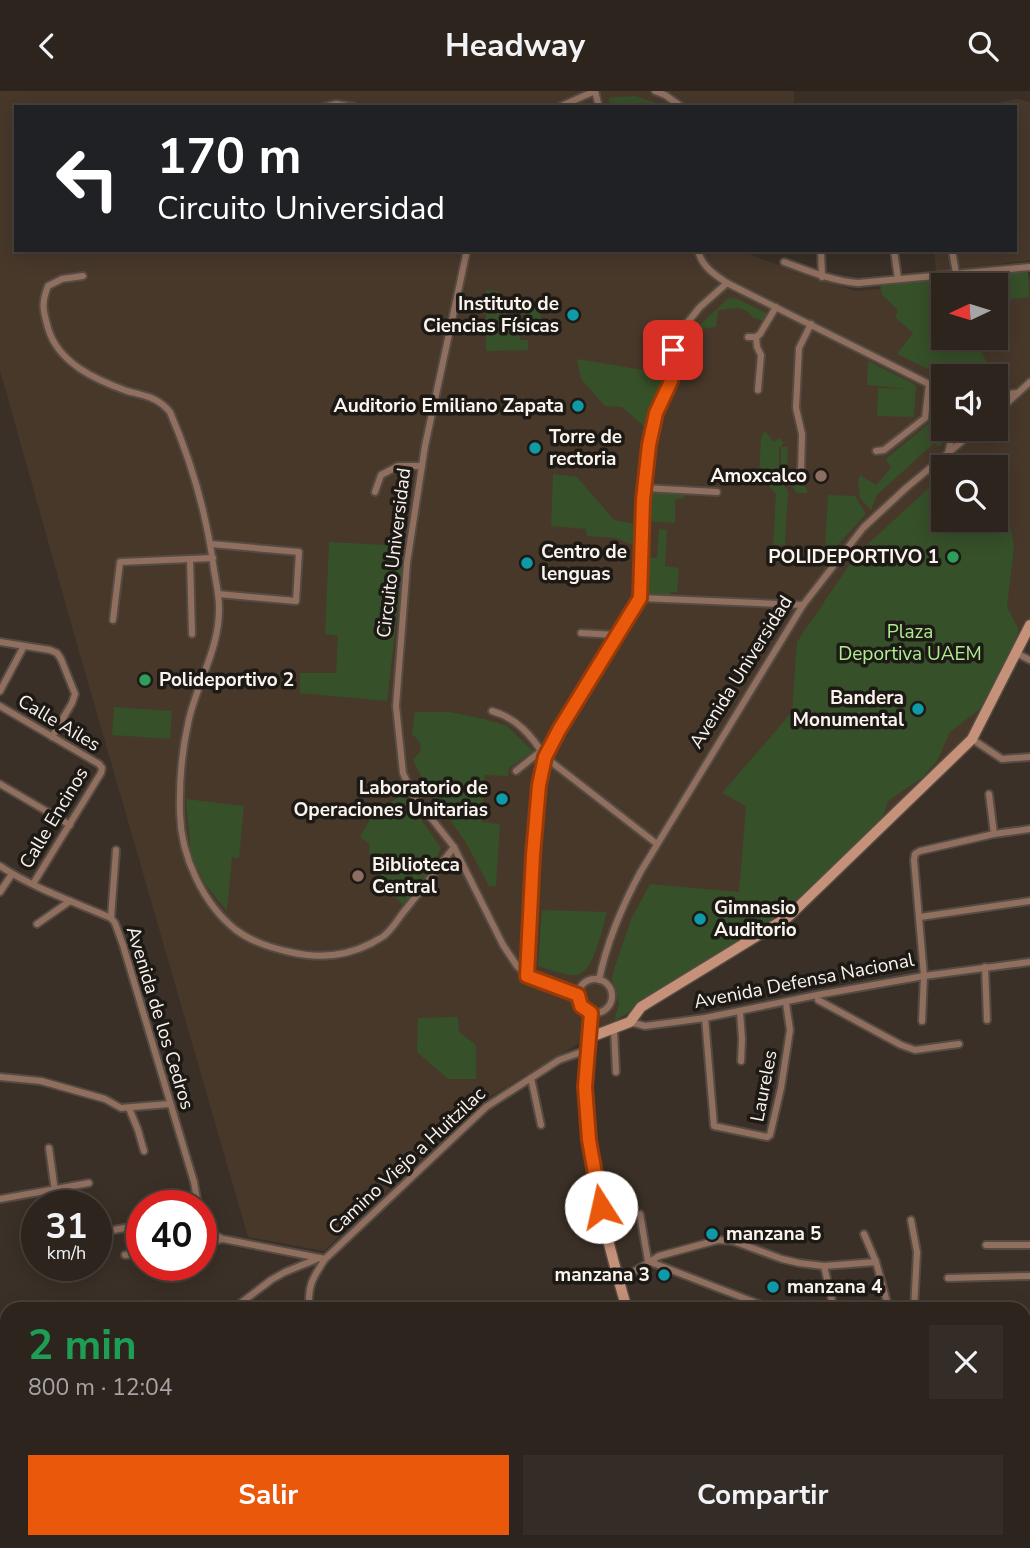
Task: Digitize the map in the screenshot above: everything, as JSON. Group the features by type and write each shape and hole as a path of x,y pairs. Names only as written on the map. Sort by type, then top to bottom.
{"street":[{"path":"564,105 595,91"},
{"path":"656,91 679,105"},
{"name":"Circuito Universidad","path":"467,252 422,466 407,563 396,706 403,773 413,795 454,847 503,945 527,976"},
{"path":"698,252 699,258 713,274 727,283 929,384 925,418 884,450 876,451"},
{"path":"821,252 822,277"},
{"path":"894,252 898,279"},
{"path":"953,252 956,273 1030,267"},
{"path":"784,262 841,282 858,283 931,276"},
{"path":"83,276 62,279 48,286 42,300 51,338 60,351 85,373 163,403 170,412 199,489 211,544 218,594 219,626 214,649 189,718 181,767 180,815 190,862 201,886 216,909 236,930 257,943 307,956 333,957 359,950 384,936 454,847"},
{"path":"578,995 527,976 533,855 543,754 640,598 649,445 656,413 671,381 673,350 683,328 700,307 727,283"},
{"path":"748,337 760,334 776,307"},
{"path":"801,472 802,434 796,408 799,348 811,324"},
{"path":"756,337 761,355 758,390"},
{"path":"1008,402 1030,382"},
{"path":"1008,394 1018,393"},
{"path":"948,455 951,441"},
{"name":"Avenida Universidad","path":"948,455 964,441"},
{"path":"375,492 381,475 398,466 422,466"},
{"name":"Avenida Universidad","path":"599,980 620,910 657,844 803,605 863,528 931,468"},
{"path":"645,488 717,492"},
{"path":"211,544 299,552 296,601 218,594"},
{"path":"113,620 120,562 213,558"},
{"path":"190,559 192,634"},
{"path":"640,598 803,605"},
{"path":"588,1038 630,1021 641,1007 788,917 972,739 1030,625"},
{"path":"581,633 617,635"},
{"path":"0,642 50,650 57,653 61,659 75,694 52,737"},
{"name":"Calle Ailes","path":"0,691 23,646"},
{"path":"1016,653 1030,660"},
{"name":"Calle Ailes","path":"0,706 102,768"},
{"path":"492,711 506,715 522,727 543,754 657,844"},
{"path":"972,739 1002,759 1030,757"},
{"path":"516,771 543,754"},
{"name":"Calle Encinos","path":"33,884 102,768"},
{"path":"0,784 70,825"},
{"path":"989,794 994,834"},
{"path":"922,1021 924,976 915,854 994,834 1030,829"},
{"path":"111,918 116,850"},
{"name":"Avenida de los Cedros","path":"0,866 33,884 111,918 115,923 195,1190"},
{"path":"0,892 12,874"},
{"path":"37,924 70,901"},
{"path":"920,917 1030,901"},
{"name":"Avenida Defensa Nacional","path":"630,1021 645,1026 705,1018 924,976 1030,962"},
{"path":"985,967 987,1020"},
{"path":"599,980 608,986 611,997 607,1008 591,1013 581,1006 578,995 583,984 599,980"},
{"path":"818,1000 908,1048 915,1050 959,1044"},
{"name":"Laureles","path":"705,1018 714,1126 767,1137 770,1135 781,1088 790,1030 786,1003"},
{"path":"740,1012 741,1061"},
{"path":"591,1013 585,1087 589,1140 601,1207 625,1302"},
{"path":"614,1029 616,1072"},
{"name":"Camino Viejo a Huitzilac","path":"321,1259 473,1118 500,1097 559,1060 587,1050"},
{"path":"0,1077 41,1081 105,1099 121,1108 169,1104"},
{"path":"531,1078 541,1125"},
{"path":"129,1108 144,1151"},
{"path":"49,1148 55,1190 89,1183"},
{"path":"0,1199 21,1196"},
{"path":"640,1214 648,1262"},
{"path":"911,1220 917,1252 914,1302"},
{"path":"864,1234 876,1262 886,1302"},
{"path":"217,1236 321,1259"},
{"path":"217,1240 223,1239"},
{"path":"619,1281 659,1256 718,1240 733,1241 799,1263 824,1266 876,1262"},
{"path":"986,1245 1030,1245"},
{"path":"243,1302 278,1276 321,1259"},
{"path":"309,1302 308,1292 321,1259"},
{"path":"648,1262 754,1302"},
{"path":"824,1266 832,1302"},
{"path":"948,1278 1030,1276"}],"shaded area":[{"path":"0,91 794,91 794,105 14,105 14,252 746,252 855,291 931,284 931,350 1008,350 1008,278 1030,276 1030,618 972,735 792,910 628,1014 481,1102 324,1251 248,1237 0,370"},
{"path":"1017,99 1030,102 1030,260 936,273 934,252 1017,252 1017,105 986,105"}],"green space":[{"path":"635,96 662,105 611,105 608,98"},
{"path":"1028,272 1029,297 1008,301 1008,274"},
{"path":"931,280 931,350 980,350 988,364 931,364 931,370 897,354 913,333 895,317 898,310 882,295 880,284"},
{"path":"486,290 498,291 498,301 504,301 504,310 509,310 509,320 514,320 514,329 520,329 520,340 528,340 528,350 486,351"},
{"path":"732,298 768,314 767,318 763,321 742,309 718,310 716,327 703,329 695,344 694,371 684,370 687,341 693,332 727,299"},
{"path":"516,303 541,305 540,331 528,322"},
{"path":"662,356 671,356 670,372 662,372 667,374 648,430 622,407 605,406 581,379 577,359 661,373"},
{"path":"868,361 916,385 914,417 877,416 878,388 911,389 867,385"},
{"path":"931,424 931,441 944,441 939,447 934,443 877,495 871,510 860,498 860,475 876,485 891,468 886,459"},
{"path":"765,431 774,442 779,438 784,443 779,447 779,469 766,481 759,473 761,437"},
{"path":"781,447 788,447 787,471 781,471"},
{"path":"553,474 577,477 614,520 640,525 638,547 616,538 587,536 586,529 551,526"},
{"path":"792,474 807,489 807,493 797,493 786,480"},
{"path":"777,476 788,491 785,545 773,545 776,494 768,485"},
{"name":"Plaza Deportiva UAEM","path":"931,486 931,532 1008,532 1008,522 1014,547 1007,607 1018,628 1016,644 984,706 950,732 937,761 923,777 888,801 880,825 791,906 744,942 614,1021 619,1004 612,978 615,966 632,917 650,884 739,892 746,806 722,793 792,712 797,642 856,555"},
{"path":"649,492 684,494 684,498 675,499 675,523 647,521"},
{"path":"828,495 855,496 866,514 832,551 825,550"},
{"path":"659,529 667,530 665,566 679,568 677,592 671,592 670,597 642,595 645,557 657,558"},
{"path":"329,542 405,546 387,701 300,693 300,673 336,673 338,636 325,634"},
{"path":"114,707 172,711 170,739 112,735"},
{"path":"415,712 449,712 507,726 533,751 509,768 508,776 485,775 482,822 500,824 496,886 489,886 465,841 427,788 413,760 421,750 419,741 412,734"},
{"path":"403,794 441,848 423,884 405,907 387,889 387,880 371,871 369,843 360,837 373,814"},
{"path":"186,799 244,806 239,858 232,857 227,911 205,884 191,854"},
{"path":"542,910 607,912 592,959 582,973 567,974 538,966"},
{"path":"458,1017 459,1032 476,1045 476,1079 448,1079 417,1052 418,1018"}],"place":[{"name":"Instituto de Ciencias Físicas","path":"573,315"},
{"name":"Auditorio Emiliano Zapata","path":"578,406"},
{"name":"Torre de rectoria","path":"535,448"},
{"name":"Amoxcalco","path":"821,476"},
{"name":"POLIDEPORTIVO 1","path":"953,557"},
{"name":"Centro de lenguas","path":"527,563"},
{"name":"Polideportivo 2","path":"145,680"},
{"name":"Bandera Monumental","path":"918,709"},
{"name":"Laboratorio de Operaciones Unitarias","path":"502,799"},
{"name":"Biblioteca Central","path":"358,876"},
{"name":"Gimnasio Auditorio","path":"700,919"},
{"name":"manzana 5","path":"712,1234"},
{"name":"manzana 3","path":"664,1275"},
{"name":"manzana 4","path":"773,1287"}],"route":[{"path":"601,1207 589,1140 585,1087 591,1013 581,1006 578,995 527,976 533,855 539,785 545,757 640,598 643,500 649,445 656,413 671,381 673,350"}]}
